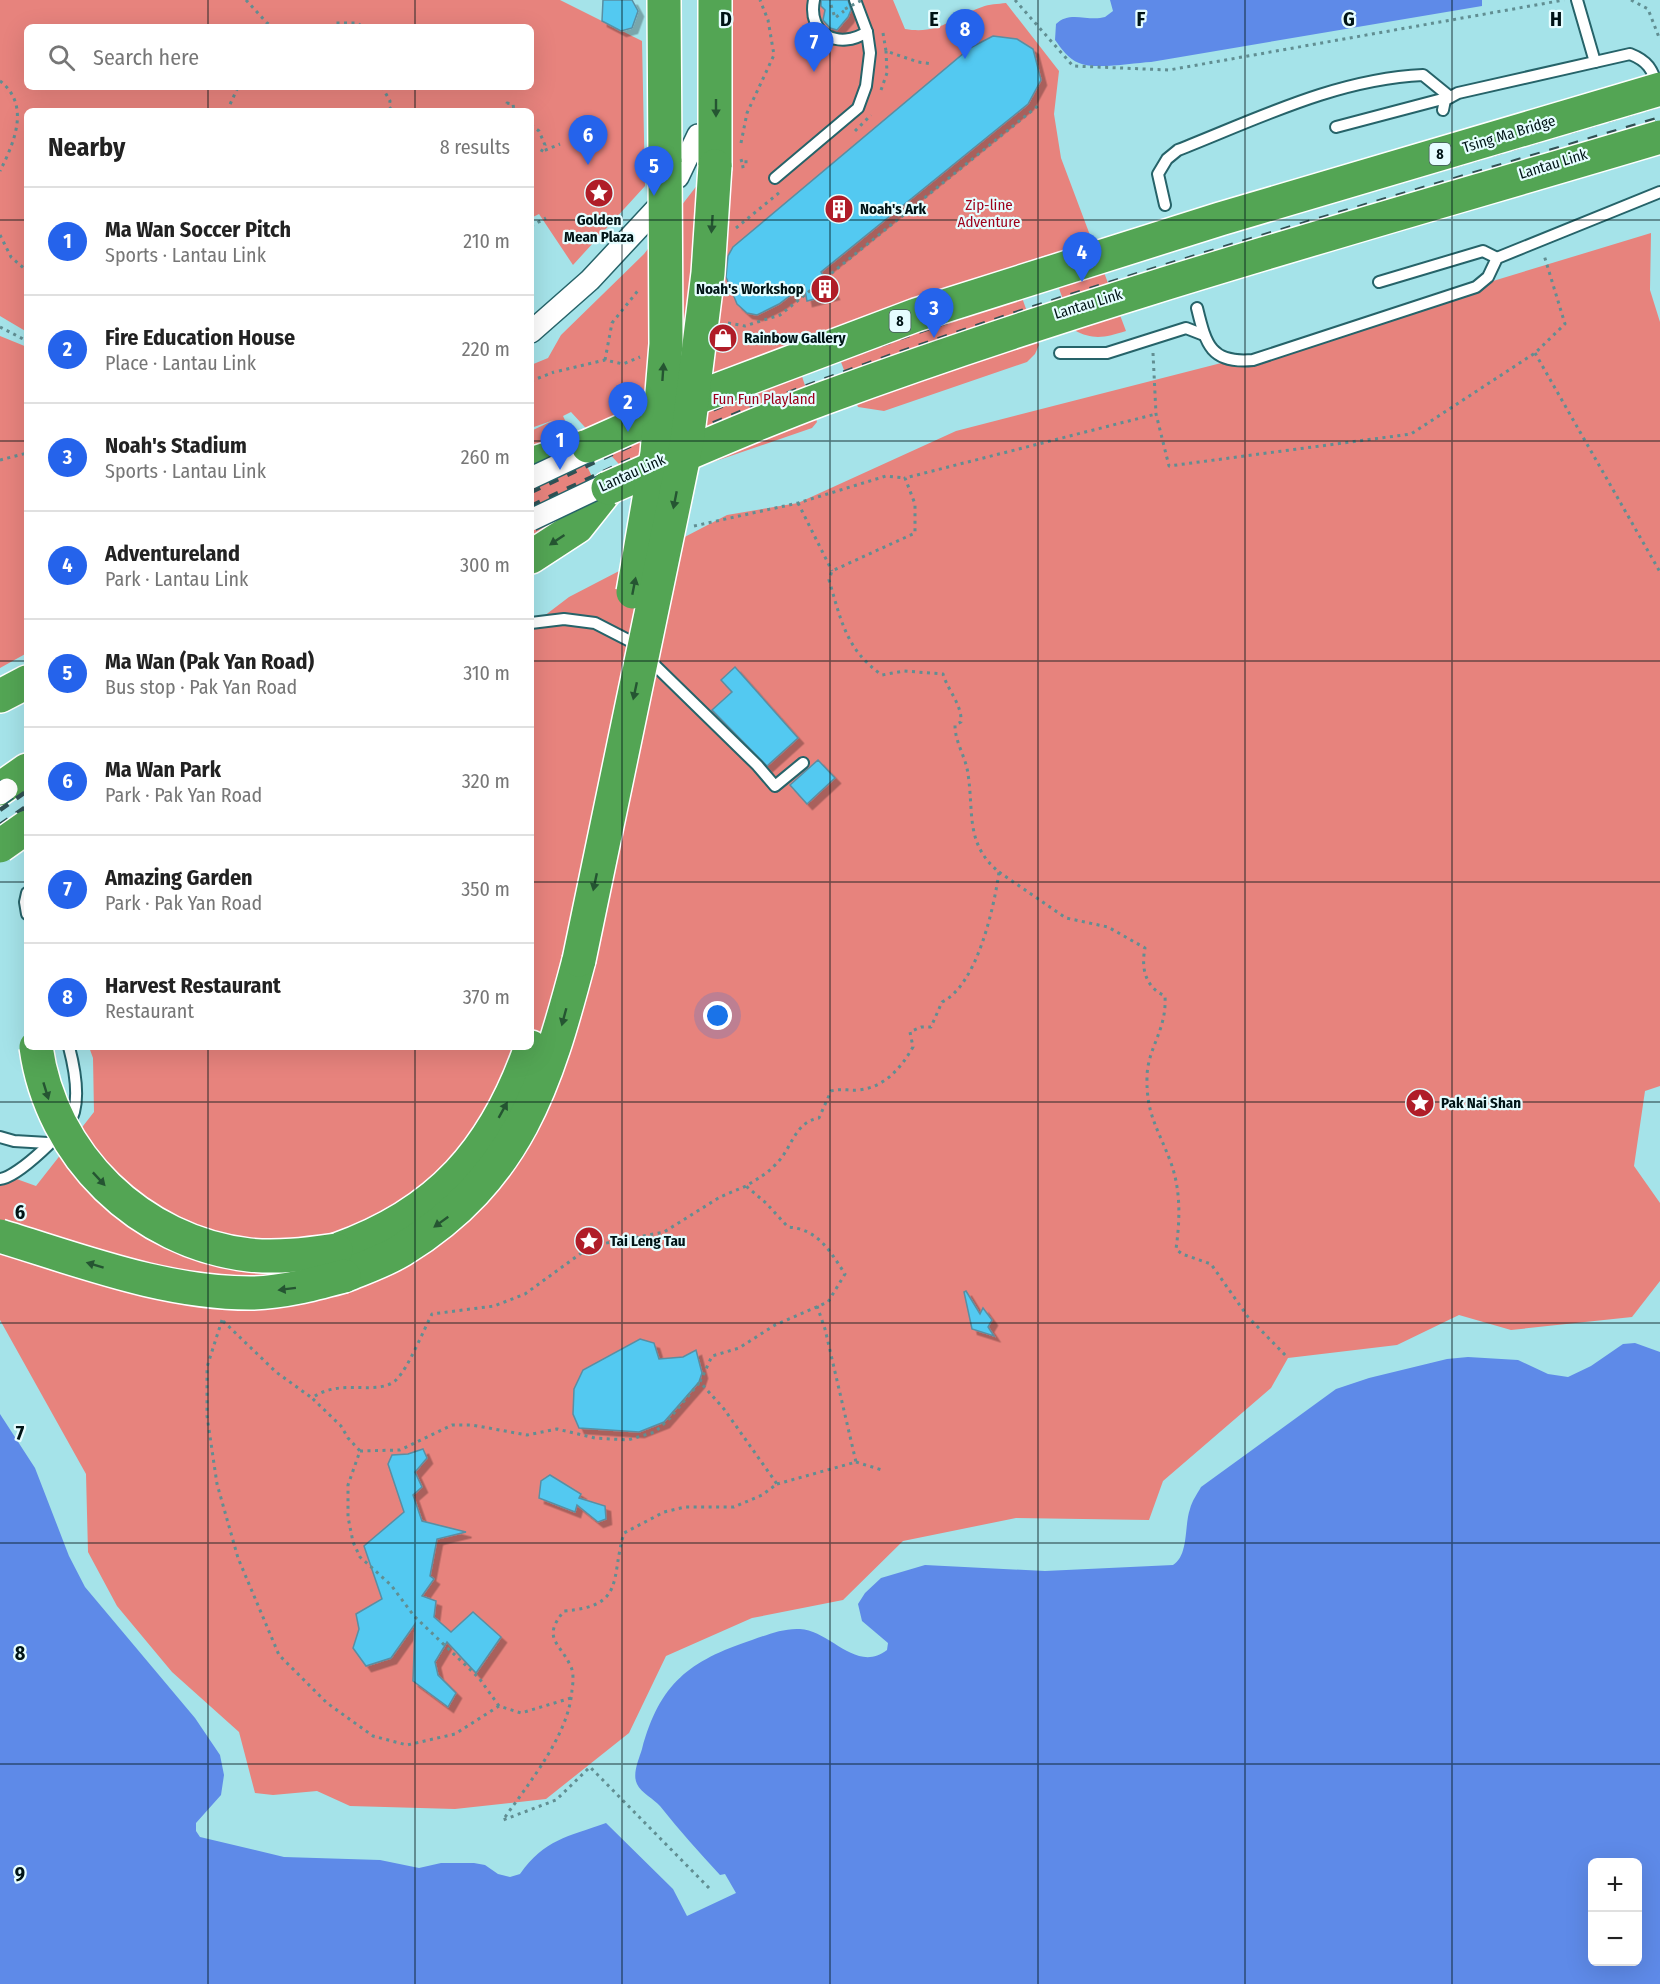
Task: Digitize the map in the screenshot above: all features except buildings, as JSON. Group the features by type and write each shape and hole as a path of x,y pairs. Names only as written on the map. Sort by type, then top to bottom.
{"highway":[{"path":"37,1050 47,1097 78,1155 121,1201 149,1221 195,1243 248,1255 340,1263 400,1251 447,1218 484,1182 513,1142 538,1095 560,1032 568,956 657,453 666,344 664,0"},
{"path":"534,1040 568,956 675,502 700,357 715,166 715,0"},
{"name":"Tsing Ma Bridge","path":"588,446 696,398 805,355 993,290 1220,219 1660,91"},
{"name":"Lantau Link","path":"534,524 714,441 844,391 1041,323 1660,137"},
{"path":"534,463 588,446"},
{"name":"8","path":"534,472 588,446"},
{"path":"534,555 577,527 608,488"},
{"path":"0,696 24,684"},
{"path":"0,846 24,829"},
{"path":"0,1236 135,1277 216,1292 256,1293 295,1289 340,1263 374,1237 408,1218 439,1194 484,1142 511,1096 530,1050"}],"street":[{"path":"534,477 698,402 807,359 918,320 1221,224 1660,91"},
{"name":"Lantau Link","path":"534,519 713,437 930,355 1210,266 1660,131"},
{"path":"678,177 698,135"},
{"path":"534,329 590,280 658,207"},
{"path":"0,840 24,823"}],"lane":[{"path":"814,0 811,13 820,32 835,39 856,39 867,32"},
{"path":"775,178 858,108 866,86 870,52 867,32 855,0"},
{"path":"1577,0 1595,62"},
{"path":"1443,110 1445,100 1458,93 1630,54 1645,60 1653,70 1660,91"},
{"path":"1165,205 1158,174 1167,159 1178,150 1274,111 1334,90 1404,76 1423,75 1450,97"},
{"path":"1336,127 1450,97"},
{"path":"1197,308 1204,335 1219,356 1231,362 1253,360 1476,287 1488,277 1497,258 1660,192"},
{"path":"1379,282 1483,251 1497,258"},
{"path":"1060,353 1107,353 1186,328 1204,335"},
{"path":"534,623 564,619 595,623 630,641 757,765 775,786 802,763"},
{"path":"0,1179 6,1179 25,1166 71,1121 75,1109 73,1059 70,1050"},
{"path":"0,1137 14,1141 48,1143"}],"path":[{"path":"246,0 265,24"},
{"path":"739,150 747,113 774,55 768,20 760,0"},
{"path":"831,5 835,18 845,9 862,0"},
{"path":"1015,0 1072,66 1169,70 1566,0"},
{"path":"1631,0 1648,9 1660,40"},
{"path":"333,24 359,24"},
{"path":"881,26 886,51 908,59 933,64"},
{"path":"0,81 8,88 18,114 17,136 0,171"},
{"path":"228,108 237,90"},
{"path":"384,90 390,101 390,108"},
{"path":"507,108 507,103 513,104 514,108"},
{"path":"722,319 732,325 745,326 780,315 1039,105"},
{"path":"534,127 539,131 545,145 541,152 560,144"},
{"path":"733,169 746,166 746,159 740,161"},
{"path":"534,224 546,218"},
{"path":"0,235 11,257 24,268"},
{"path":"1153,338 1156,414 1169,466 1411,434 1535,353 1565,324 1540,241"},
{"path":"605,360 612,323 640,288 650,282"},
{"path":"0,327 24,339"},
{"path":"1535,353 1660,572"},
{"path":"534,380 605,360 623,364 644,355"},
{"path":"690,527 798,503 886,476 905,478 1156,414"},
{"path":"0,460 24,454"},
{"path":"832,571 915,533 915,504 905,478"},
{"path":"798,503 832,571 829,580 853,648 867,665 882,675 904,671 943,674 947,687 962,711 961,723 955,725 955,735 969,775 974,836 986,861 1066,918 1108,927 1145,948 1141,966 1153,990 1165,996 1166,1012 1147,1074 1150,1119 1172,1165 1181,1214 1176,1249 1182,1254 1211,1264 1248,1317 1288,1358"},
{"path":"312,1398 339,1386 380,1388 396,1379 432,1314 494,1306 525,1294 591,1246 664,1232 720,1197 761,1178 778,1163 797,1131 808,1119 819,1118 826,1107 831,1091 843,1088 859,1090 891,1078 913,1047 910,1032 932,1027 942,1002 952,997 969,971 994,906 999,872"},
{"path":"360,1451 399,1450 452,1425 472,1425 527,1435 557,1429 595,1438 628,1440 655,1432 700,1382 712,1356 739,1348 775,1325 828,1302 845,1274 822,1240 801,1228 788,1227 766,1203 746,1186"},
{"path":"817,1306 825,1329 856,1462"},
{"path":"360,1451 341,1426 312,1398 276,1372 222,1320 207,1367 207,1416 217,1484 238,1558 279,1655 327,1703 373,1737 407,1745 454,1734 499,1706"},
{"path":"700,1382 724,1409 777,1484"},
{"path":"360,1451 348,1485 348,1517 353,1542 360,1557 391,1585 414,1616 479,1678 499,1706 521,1713 571,1698"},
{"path":"709,1888 590,1767 556,1800 503,1820 536,1773 566,1720 571,1698 572,1668 553,1639 553,1624 564,1611 594,1607 609,1596 614,1586 624,1533 664,1512 685,1507 734,1507 762,1495 777,1484 856,1462 882,1470"}],"green space":[{"path":"0,0 560,0 642,41 645,186 573,265 539,214 534,216 534,108 24,108 24,330 0,316"},
{"name":"Noah's Ark","path":"728,0 893,0 905,29 917,30 937,27 985,6 1006,3 1059,71 1054,114 1061,158 1126,331 1094,337 1074,330 1047,255 1011,267 1039,345 1035,354 1027,362 884,411 858,407 830,333 791,343 817,422 812,428 640,487 571,412 563,416 608,510 534,546 534,430 554,420 534,427 534,364 548,358 561,335 644,254 705,175"},
{"path":"1651,233 1650,290 1660,322 1660,1086 1645,1091 1634,1166 1660,1203 1660,1281 1632,1317 1511,1330 1459,1315 1397,1345 1288,1358 1271,1388 1163,1481 1149,1520 1016,1518 903,1541 843,1600 752,1618 666,1656 629,1733 546,1799 455,1809 350,1806 317,1791 273,1795 255,1793 239,1732 172,1672 117,1606 88,1552 86,1474 0,1320 0,1173 36,1186 94,1112 93,1058 90,1050 534,1050 534,624 569,597 727,515 798,503 956,431 1233,360"},
{"path":"0,336 24,346 24,655 0,668"}],"water":[{"path":"1110,0 1482,0 1482,6 1151,62 1094,66 1071,59 1055,40 1056,24 1073,17 1105,17 1113,11"},
{"path":"1635,1343 1660,1352 1660,1984 0,1984 0,1414 35,1468 69,1556 85,1587 195,1718 220,1755 224,1775 221,1795 196,1823 196,1831 200,1837 284,1857 380,1860 419,1868 441,1863 474,1863 485,1865 498,1874 510,1877 520,1874 538,1853 548,1846 568,1836 606,1823 673,1889 687,1916 736,1893 725,1874 720,1875 660,1806 641,1790 635,1776 649,1726 658,1707 668,1691 694,1666 730,1648 775,1632 794,1629 811,1631 854,1654 865,1657 876,1656 887,1650 888,1643 862,1621 858,1604 865,1593 881,1578 925,1565 1045,1571 1173,1565 1182,1554 1188,1516 1193,1500 1201,1487 1336,1389 1369,1378 1447,1359 1468,1357 1518,1360 1548,1374 1568,1377 1591,1366 1623,1344"}],"railway":[{"path":"534,491 741,398 916,333 1127,263 1660,105"},
{"path":"534,505 637,456 745,410 922,345 1131,276 1660,118"},
{"path":"0,810 24,793"},
{"path":"0,825 24,808"}],"place":[{"name":"Harvest Restaurant","path":"965,59"},
{"name":"Amazing Garden","path":"814,72"},
{"name":"Ma Wan Park","path":"588,165"},
{"name":"Golden Mean Plaza","path":"599,193"},
{"name":"Ma Wan (Pak Yan Road)","path":"654,196"},
{"name":"Noah's Ark","path":"839,209"},
{"name":"Adventureland","path":"1082,282"},
{"name":"Noah's Workshop","path":"825,289"},
{"name":"Rainbow Gallery","path":"723,338"},
{"name":"Noah's Stadium","path":"934,338"},
{"name":"Fire Education House","path":"628,432"},
{"name":"Ma Wan Soccer Pitch","path":"560,470"},
{"name":"Pak Nai Shan","path":"1420,1103"},
{"name":"Tai Leng Tau","path":"589,1241"}],"park label":[{"name":"Zip-line Adventure","path":"989,214"},
{"name":"Fun Fun Playland","path":"764,399"}]}
